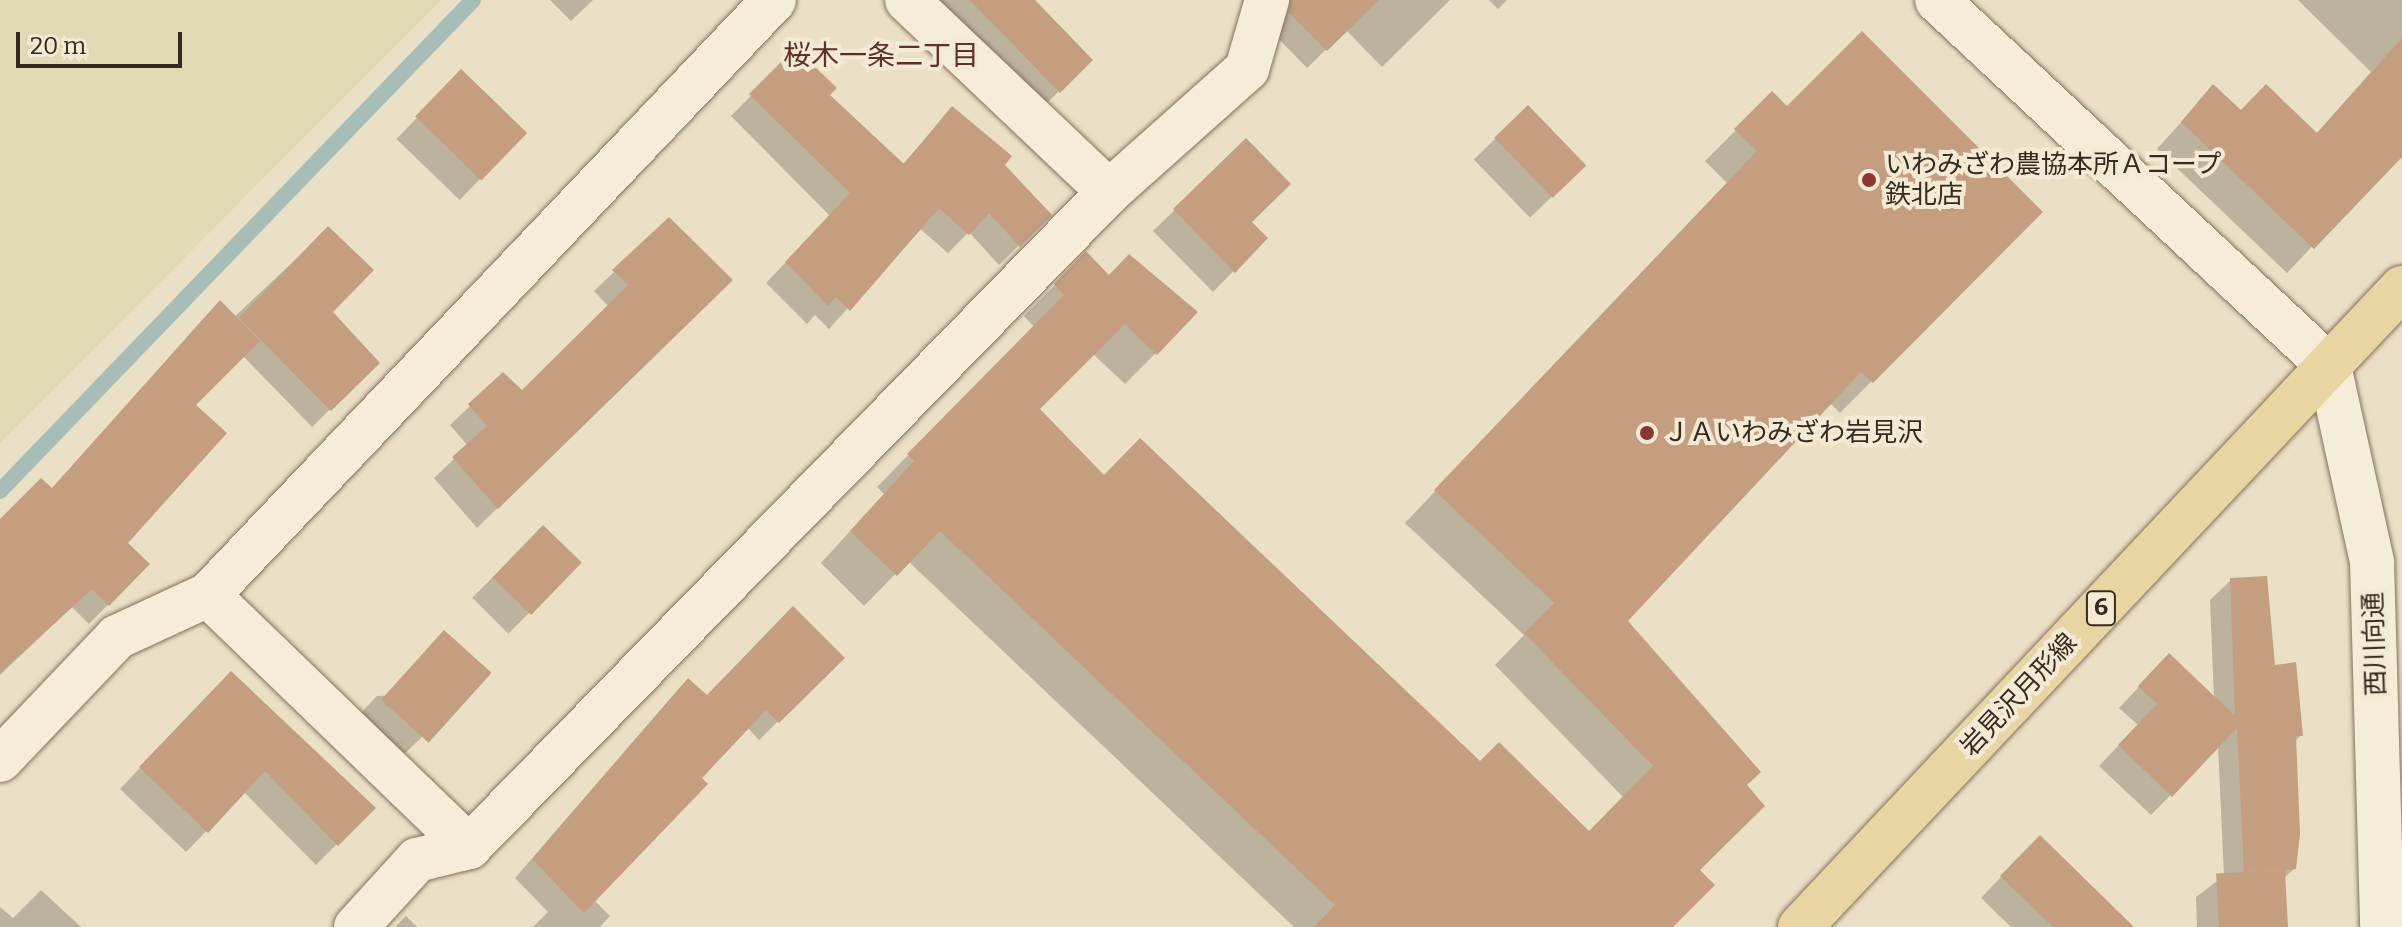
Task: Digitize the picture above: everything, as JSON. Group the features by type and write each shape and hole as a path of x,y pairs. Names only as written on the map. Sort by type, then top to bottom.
{"main road":[{"name":"岩見沢月形線","path":"1800,927 2402,288"}],"street":[{"path":"0,760 117,637 208,595 774,0"},
{"path":"907,0 1109,192"},
{"path":"356,927 417,860 469,847 1109,192 1247,69 1267,0"},
{"path":"1937,0 2329,366"},
{"name":"西川向通","path":"2329,366 2372,562 2382,927"},
{"path":"208,595 469,847"}],"shaded area":[{"path":"0,0 441,0 0,443"}],"building":[{"path":"970,0 1035,0 1093,60 1060,93"},
{"path":"1291,0 1379,0 1327,51 1289,13"},
{"path":"1862,31 2043,212 1873,383 1861,372 1628,621 1761,772 1747,785 1765,806 1700,870 1715,885 1673,927 1314,927 1335,905 940,531 897,576 850,531 914,461 907,454 1064,295 1054,284 1086,251 1109,275 1129,254 1198,312 1157,355 1125,324 1040,409 1104,475 1140,438 1480,761 1499,742 1589,831 1653,766 1524,633 1554,603 1434,490 1757,151 1734,129 1772,91 1787,106"},
{"path":"2402,38 2402,157 2314,249 2181,122 2213,84 2241,110 2266,84 2317,133"},
{"path":"795,48 837,88 830,95 904,164 952,106 1012,156 1005,165 1052,215 1020,247 989,213 969,235 939,208 850,311 836,297 828,306 785,262 850,193 749,94"},
{"path":"461,69 527,133 481,180 415,116"},
{"path":"1528,105 1586,165 1553,198 1494,138"},
{"path":"1246,138 1291,184 1252,222 1268,238 1235,273 1173,209"},
{"path":"669,217 733,280 498,509 452,457 487,426 468,404 503,372 522,390 628,285 612,270"},
{"path":"328,226 374,270 333,312 380,363 331,411 239,318"},
{"path":"220,300 260,341 196,405 227,433 128,543 150,564 109,606 92,589 0,673 0,519 41,478 52,488"},
{"path":"543,525 582,563 531,615 492,578"},
{"path":"2267,576 2275,665 2296,662 2303,736 2296,736 2300,834 2296,869 2244,872 2237,728 2172,797 2118,745 2157,704 2138,686 2169,653 2235,716 2230,578"},
{"path":"793,606 845,658 779,723 766,710 702,778 708,784 584,913 532,859 688,678 707,695"},
{"path":"444,630 492,673 429,743 381,700"},
{"path":"231,671 376,808 338,846 265,771 208,833 139,767"},
{"path":"2040,835 2134,927 2053,927 2000,876"},
{"path":"2285,870 2288,927 2219,927 2216,874"}],"waterway":[{"path":"0,491 473,0"}],"place":[{"name":"いわみざわ農協本所Ａコープ 鉄北店","path":"1869,180"},
{"name":"ＪＡいわみざわ岩見沢","path":"1647,433"}],"district":[{"name":"桜木一条二丁目","path":"881,56"}]}
